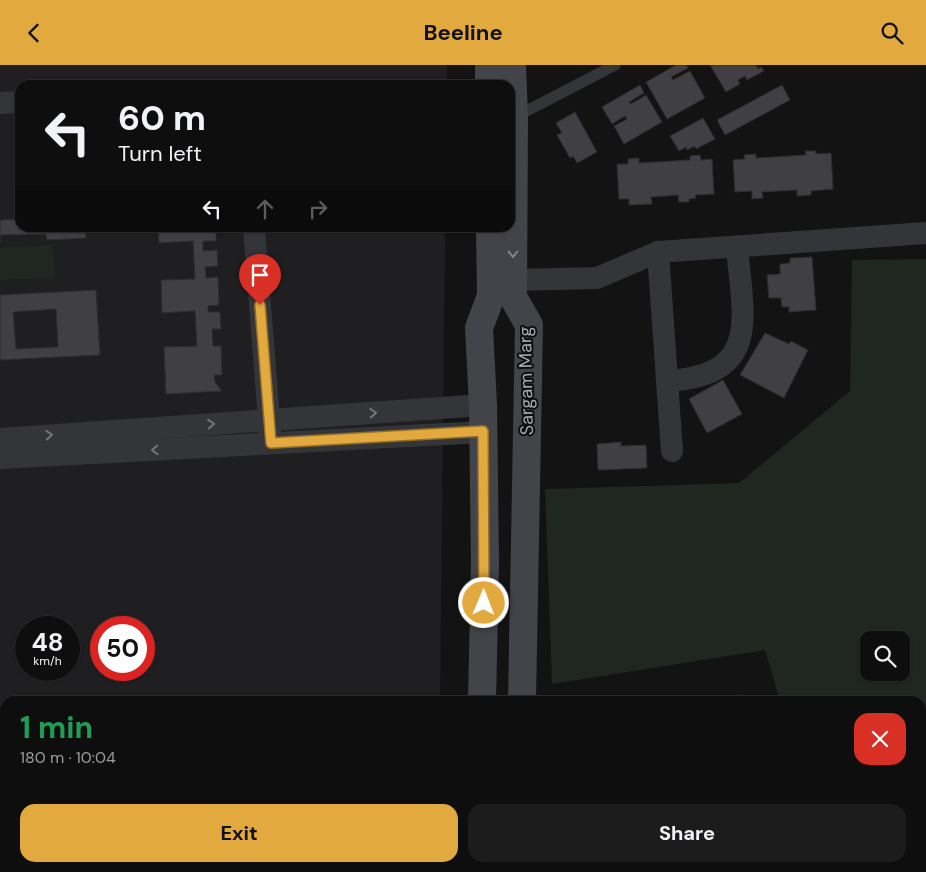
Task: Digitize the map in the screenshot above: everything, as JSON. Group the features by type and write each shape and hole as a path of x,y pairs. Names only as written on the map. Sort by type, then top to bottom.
{"main road":[{"path":"489,65 489,80"},
{"name":"Sargam Marg","path":"512,65 513,80"},
{"name":"Sargam Marg","path":"491,232 505,291 529,325 522,696"},
{"name":"Sargam Marg","path":"482,696 485,564 483,431 497,399 479,328 505,291 508,232"},
{"path":"496,696 497,399"},
{"path":"497,399 517,531 514,696"}],"street":[{"path":"0,103 15,102"},
{"path":"254,232 271,443"},
{"path":"505,291 597,278 658,252 926,233"},
{"path":"667,381 688,380 712,372 725,363 735,352 741,339 743,324 737,247"},
{"path":"658,252 672,451"},
{"path":"0,439 270,420 497,399"},
{"path":"0,459 483,431"}],"lane":[{"path":"515,117 615,65"}],"shaded area":[{"path":"0,65 447,65 447,80 15,80 15,232 445,232 440,696 0,696"},
{"path":"13,147 15,147 15,182"},
{"path":"53,245 55,278 0,280 0,248"},
{"path":"926,259 926,696 779,696 765,650 552,684 545,489 739,483 850,391 852,260"}],"building":[{"path":"676,65 686,65 688,68 671,77 673,80 690,71 705,98 667,119 646,82"},
{"path":"710,65 756,65 758,69 761,67 764,71 747,80 745,76 738,80 740,84 726,92"},
{"path":"640,85 644,93 629,102 631,104 646,95 662,122 624,144 614,126 627,119 625,116 612,124 602,107"},
{"path":"782,85 790,100 725,135 717,120"},
{"path":"575,112 597,152 577,163 573,156 570,158 557,135 562,133 556,123"},
{"path":"703,118 715,139 696,149 695,146 687,150 686,147 679,151 670,136"},
{"path":"805,151 816,151 816,154 831,153 833,189 811,191 811,195 797,196 797,190 762,192 763,198 752,199 752,191 735,192 733,160 745,159 744,155 756,154 756,158 806,155"},
{"path":"700,155 701,160 712,159 714,194 695,195 696,198 689,199 689,202 679,202 678,195 651,197 652,204 629,205 629,199 619,199 617,164 628,164 628,159 639,158 639,163 690,160 690,156"},
{"path":"15,219 15,232 85,232 86,238 47,240 46,234 1,235 0,242 0,220"},
{"path":"158,232 216,232 216,241 203,241 203,251 217,250 218,266 205,267 206,278 218,277 219,305 208,306 208,312 220,312 221,329 212,329 213,346 221,346 222,375 214,375 215,382 222,391 166,394 164,347 197,346 195,311 162,313 161,280 195,279 193,241 159,243"},
{"path":"812,257 816,310 789,312 789,307 782,307 781,298 769,298 767,275 780,274 780,264 790,263 790,258"},
{"path":"96,290 100,355 0,360 0,295","holes":["56,309 58,347 16,349 13,312"]},
{"path":"765,333 789,344 791,341 808,350 784,398 740,375"},
{"path":"723,380 742,414 707,433 689,399"},
{"path":"621,442 621,446 646,445 647,468 598,470 597,444"}],"route":[{"path":"260,305 271,443 483,431 484,603"}]}
